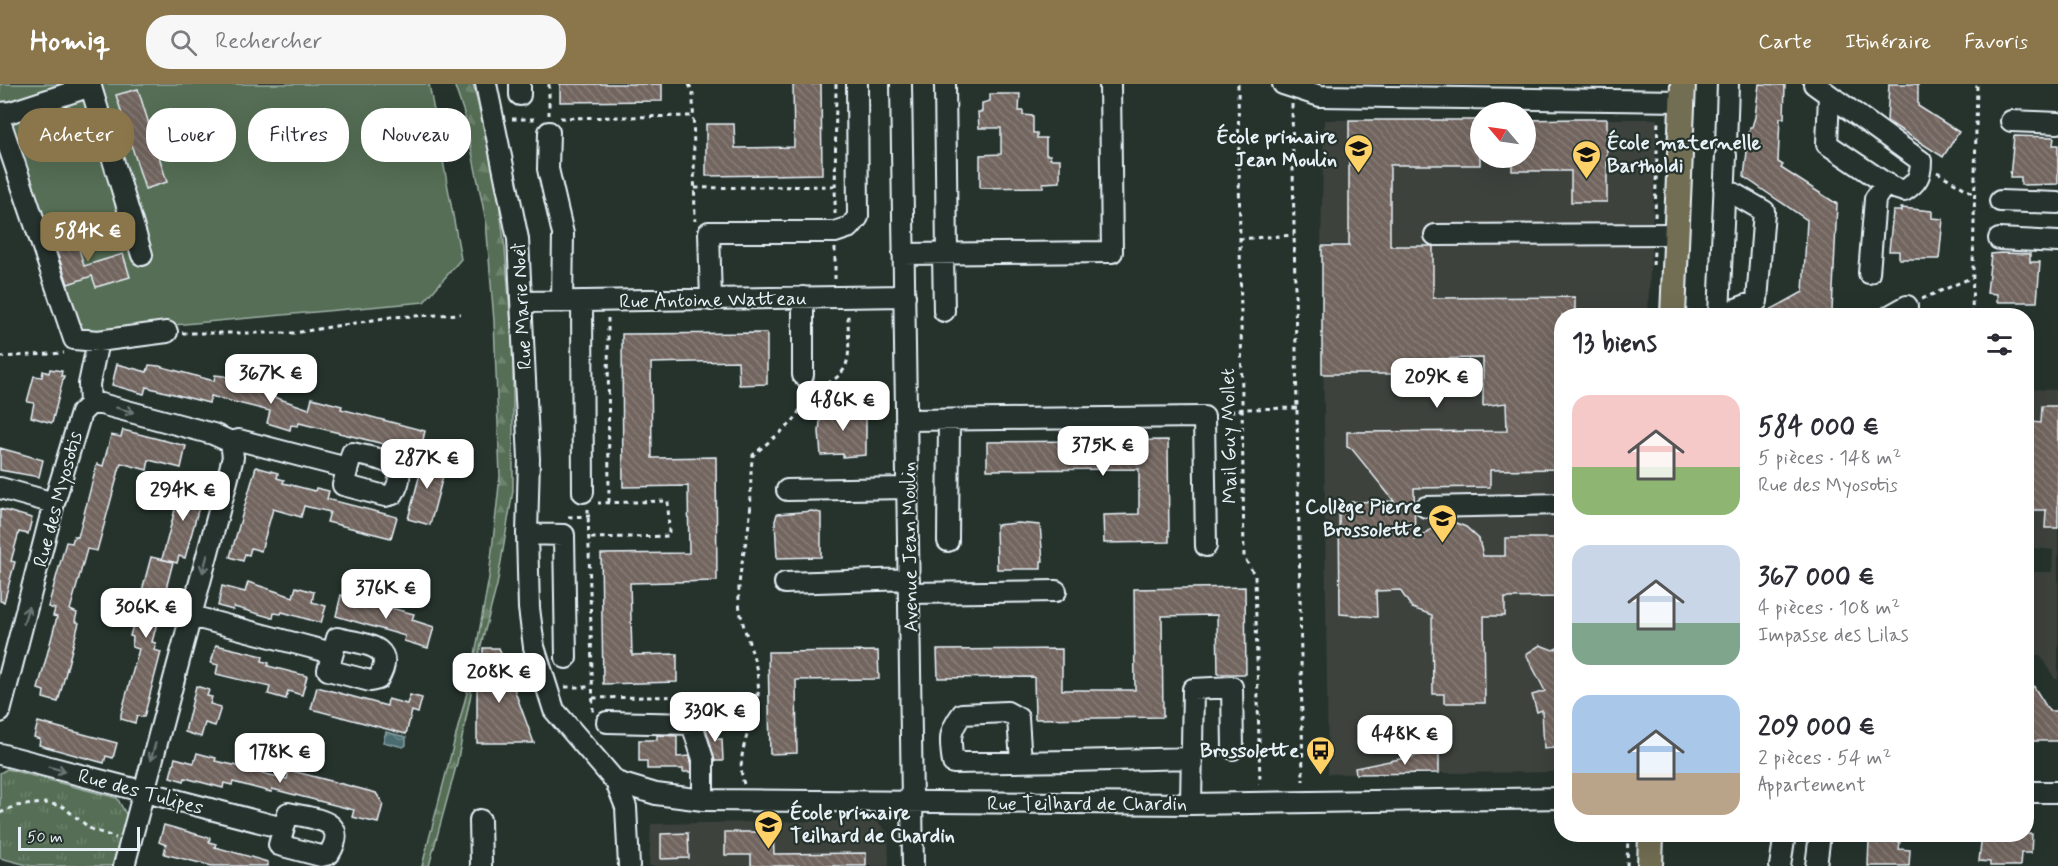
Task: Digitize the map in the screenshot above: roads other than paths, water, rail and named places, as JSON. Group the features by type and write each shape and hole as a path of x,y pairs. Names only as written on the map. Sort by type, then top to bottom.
{"main road":[{"path":"1673,308 1666,234 1683,92"},
{"path":"1650,866 1651,842"}],"street":[{"name":"Rue Marie Noël","path":"486,84 518,239 529,459 527,534 529,608 534,647 554,710 616,782"},
{"path":"711,300 709,232 835,232 850,227 858,217 857,84"},
{"name":"Avenue Jean Moulin","path":"901,84 913,866"},
{"path":"944,311 945,84"},
{"path":"903,254 1112,252 1110,84"},
{"path":"1719,308 1728,84"},
{"path":"0,113 11,112 91,85 142,255"},
{"path":"1287,85 1320,96 1659,100 1683,92"},
{"path":"1822,89 1921,161 1921,173 1915,184 1904,191 1886,183 1827,144 1822,89"},
{"path":"0,121 74,339 97,346 167,332"},
{"path":"2011,121 2058,123"},
{"name":"Rue Marie Noël","path":"549,125 548,169 563,234 562,302"},
{"path":"1869,273 1875,199 1886,183"},
{"path":"1724,188 1764,211 1757,301 1738,308"},
{"path":"2000,201 2058,203"},
{"path":"1435,235 1666,234"},
{"path":"1999,239 2058,242"},
{"name":"Rue Antoine Watteau","path":"522,302 905,296"},
{"path":"803,297 803,375"},
{"path":"582,302 583,492"},
{"path":"97,346 89,384 90,404 101,404 179,425 231,442 239,440 347,468"},
{"name":"Rue des Myosotis","path":"0,712 4,678 73,432 81,413 90,404"},
{"path":"907,420 1204,417 1206,546"},
{"path":"948,541 949,420"},
{"path":"124,866 233,457 231,442"},
{"path":"0,488 54,503"},
{"path":"787,490 908,488"},
{"path":"1426,507 1554,504"},
{"path":"527,534 564,535 566,658"},
{"path":"784,583 1056,591"},
{"path":"191,616 332,653"},
{"path":"1191,804 1194,688 1232,687 1233,749"},
{"path":"600,721 693,724 703,759 703,800"},
{"name":"Rue des Tulipes","path":"0,754 283,828"},
{"path":"1021,762 1192,758"},
{"path":"616,782 626,807 629,866"},
{"name":"Rue Teilhard de Chardin","path":"616,782 656,795 703,800 1191,804 1554,798"},
{"path":"2034,792 2058,792"},
{"name":"Rue Teilhard de Chardin","path":"626,807 656,795"},
{"path":"480,820 481,866"},
{"path":"1780,866 1784,842"},
{"path":"1816,866 1819,842"}],"water":[{"path":"386,732 406,737 406,745 403,747 383,742"}],"place":[{"name":"École primaire Jean Moulin","path":"1358,174"},
{"name":"École maternelle Bartholdi","path":"1586,180"},
{"name":"Collège Pierre Brossolette","path":"1443,544"},
{"name":"Brossolette","path":"1320,776"},
{"name":"École primaire Teilhard de Chardin","path":"769,850"}]}
